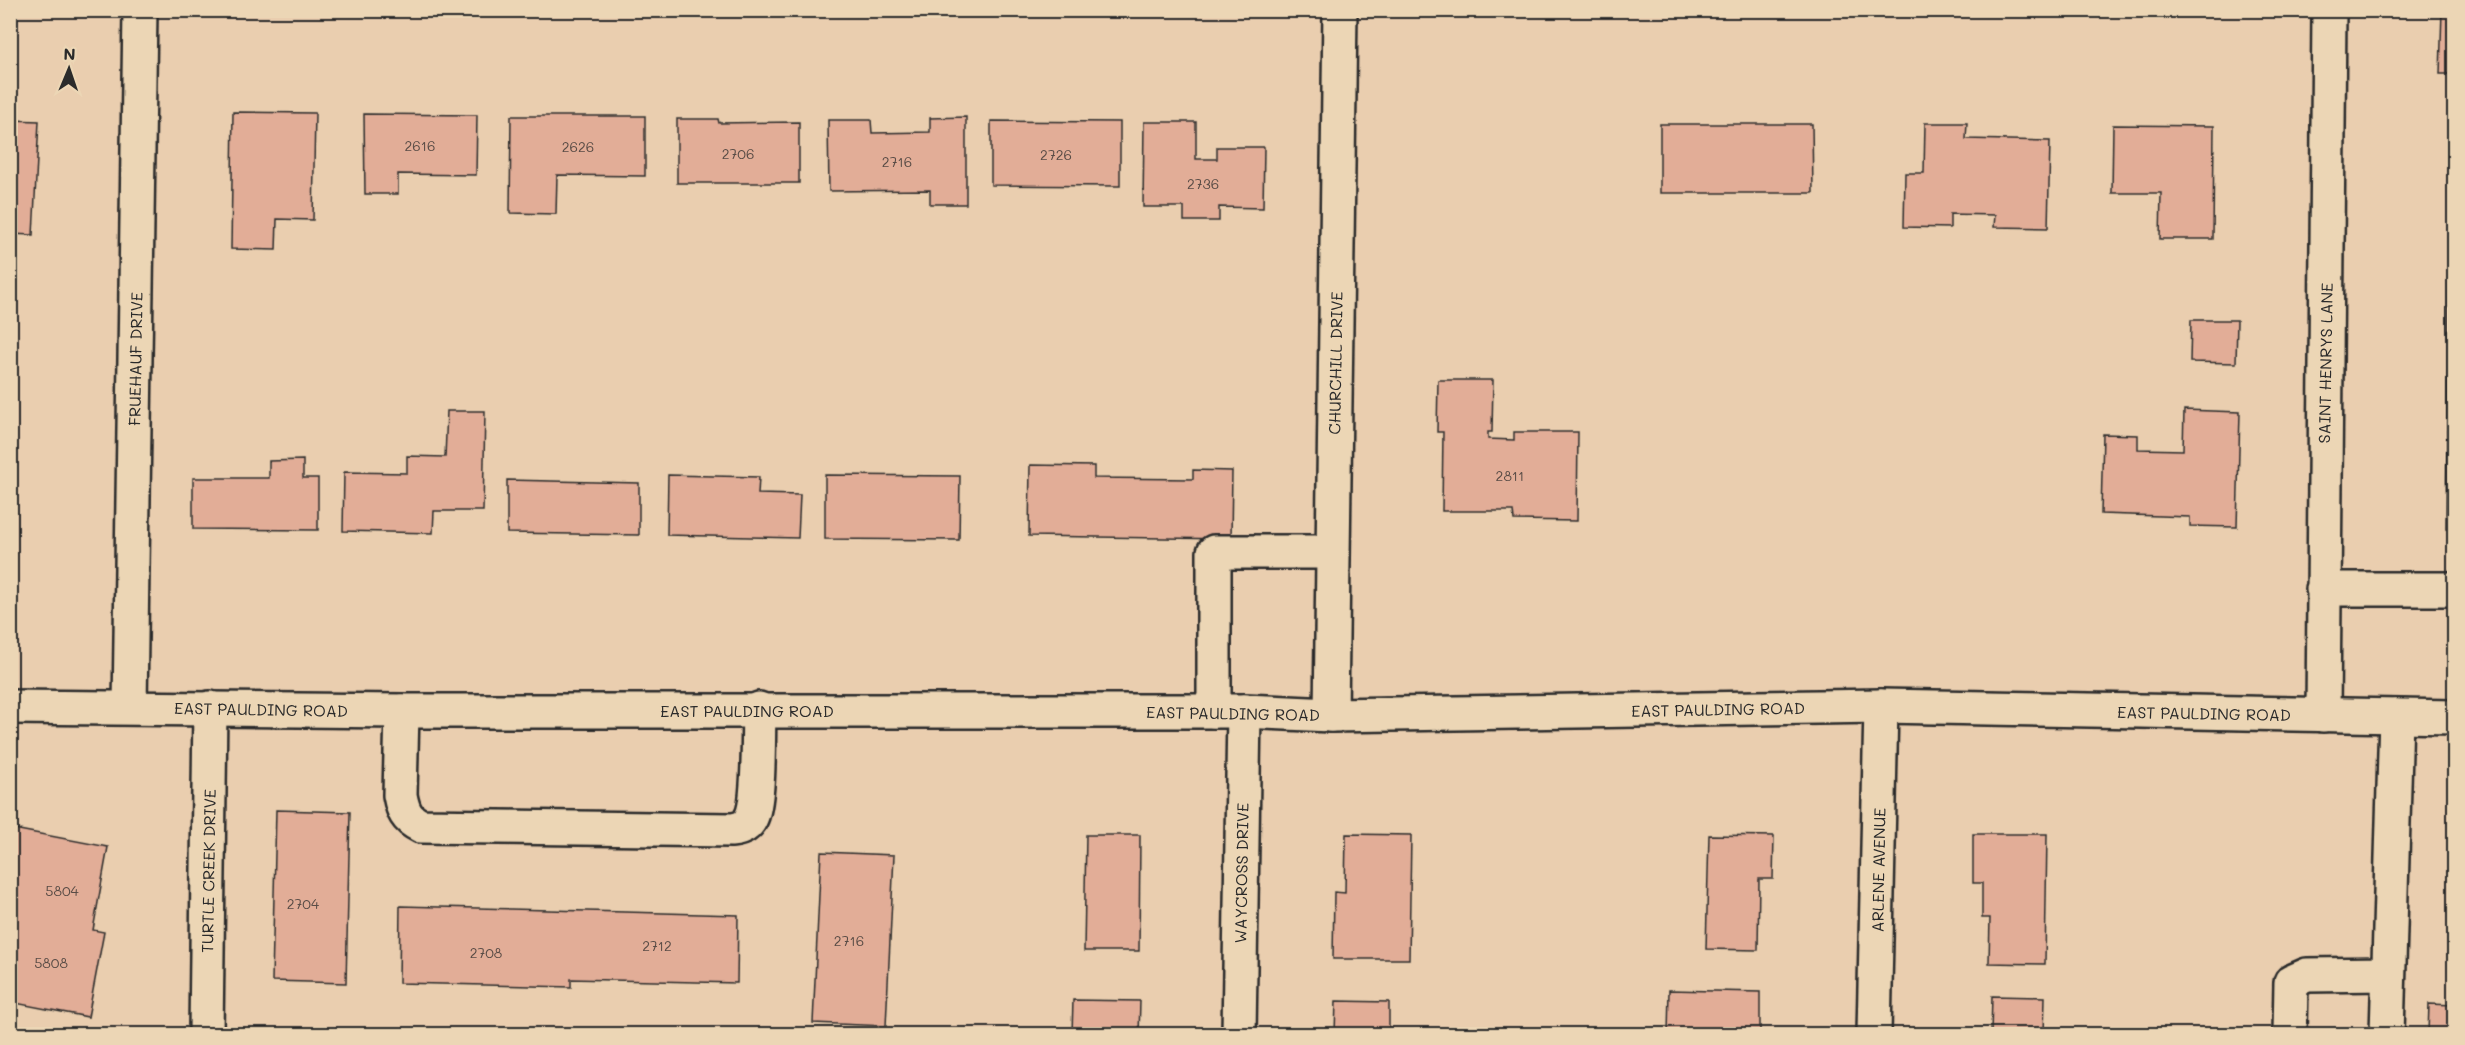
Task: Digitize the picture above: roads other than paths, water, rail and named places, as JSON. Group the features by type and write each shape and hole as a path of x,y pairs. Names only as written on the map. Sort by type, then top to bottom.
{"street":[{"name":"FRUEHAUF DRIVE","path":"130,707 140,10"},
{"name":"CHURCHILL DRIVE","path":"1331,715 1340,10"},
{"name":"SAINT HENRYS LANE","path":"2323,715 2329,10"},
{"name":"WAYCROSS DRIVE","path":"1239,1035 1229,711 1214,552 1333,552"},
{"path":"2323,589 2454,589"},
{"name":"EAST PAULDING ROAD","path":"10,707 402,711 759,709 1229,711 1331,715 1881,706 2454,717"},
{"name":"ARLENE AVENUE","path":"1874,1035 1881,706"},
{"name":"TURTLE CREEK DRIVE","path":"206,1035 210,708"},
{"path":"402,711 400,795 406,818 421,826 732,830 747,824 755,806 759,709"},
{"path":"2387,1035 2396,716"},
{"path":"2290,1035 2291,982 2307,975 2388,974"}]}
